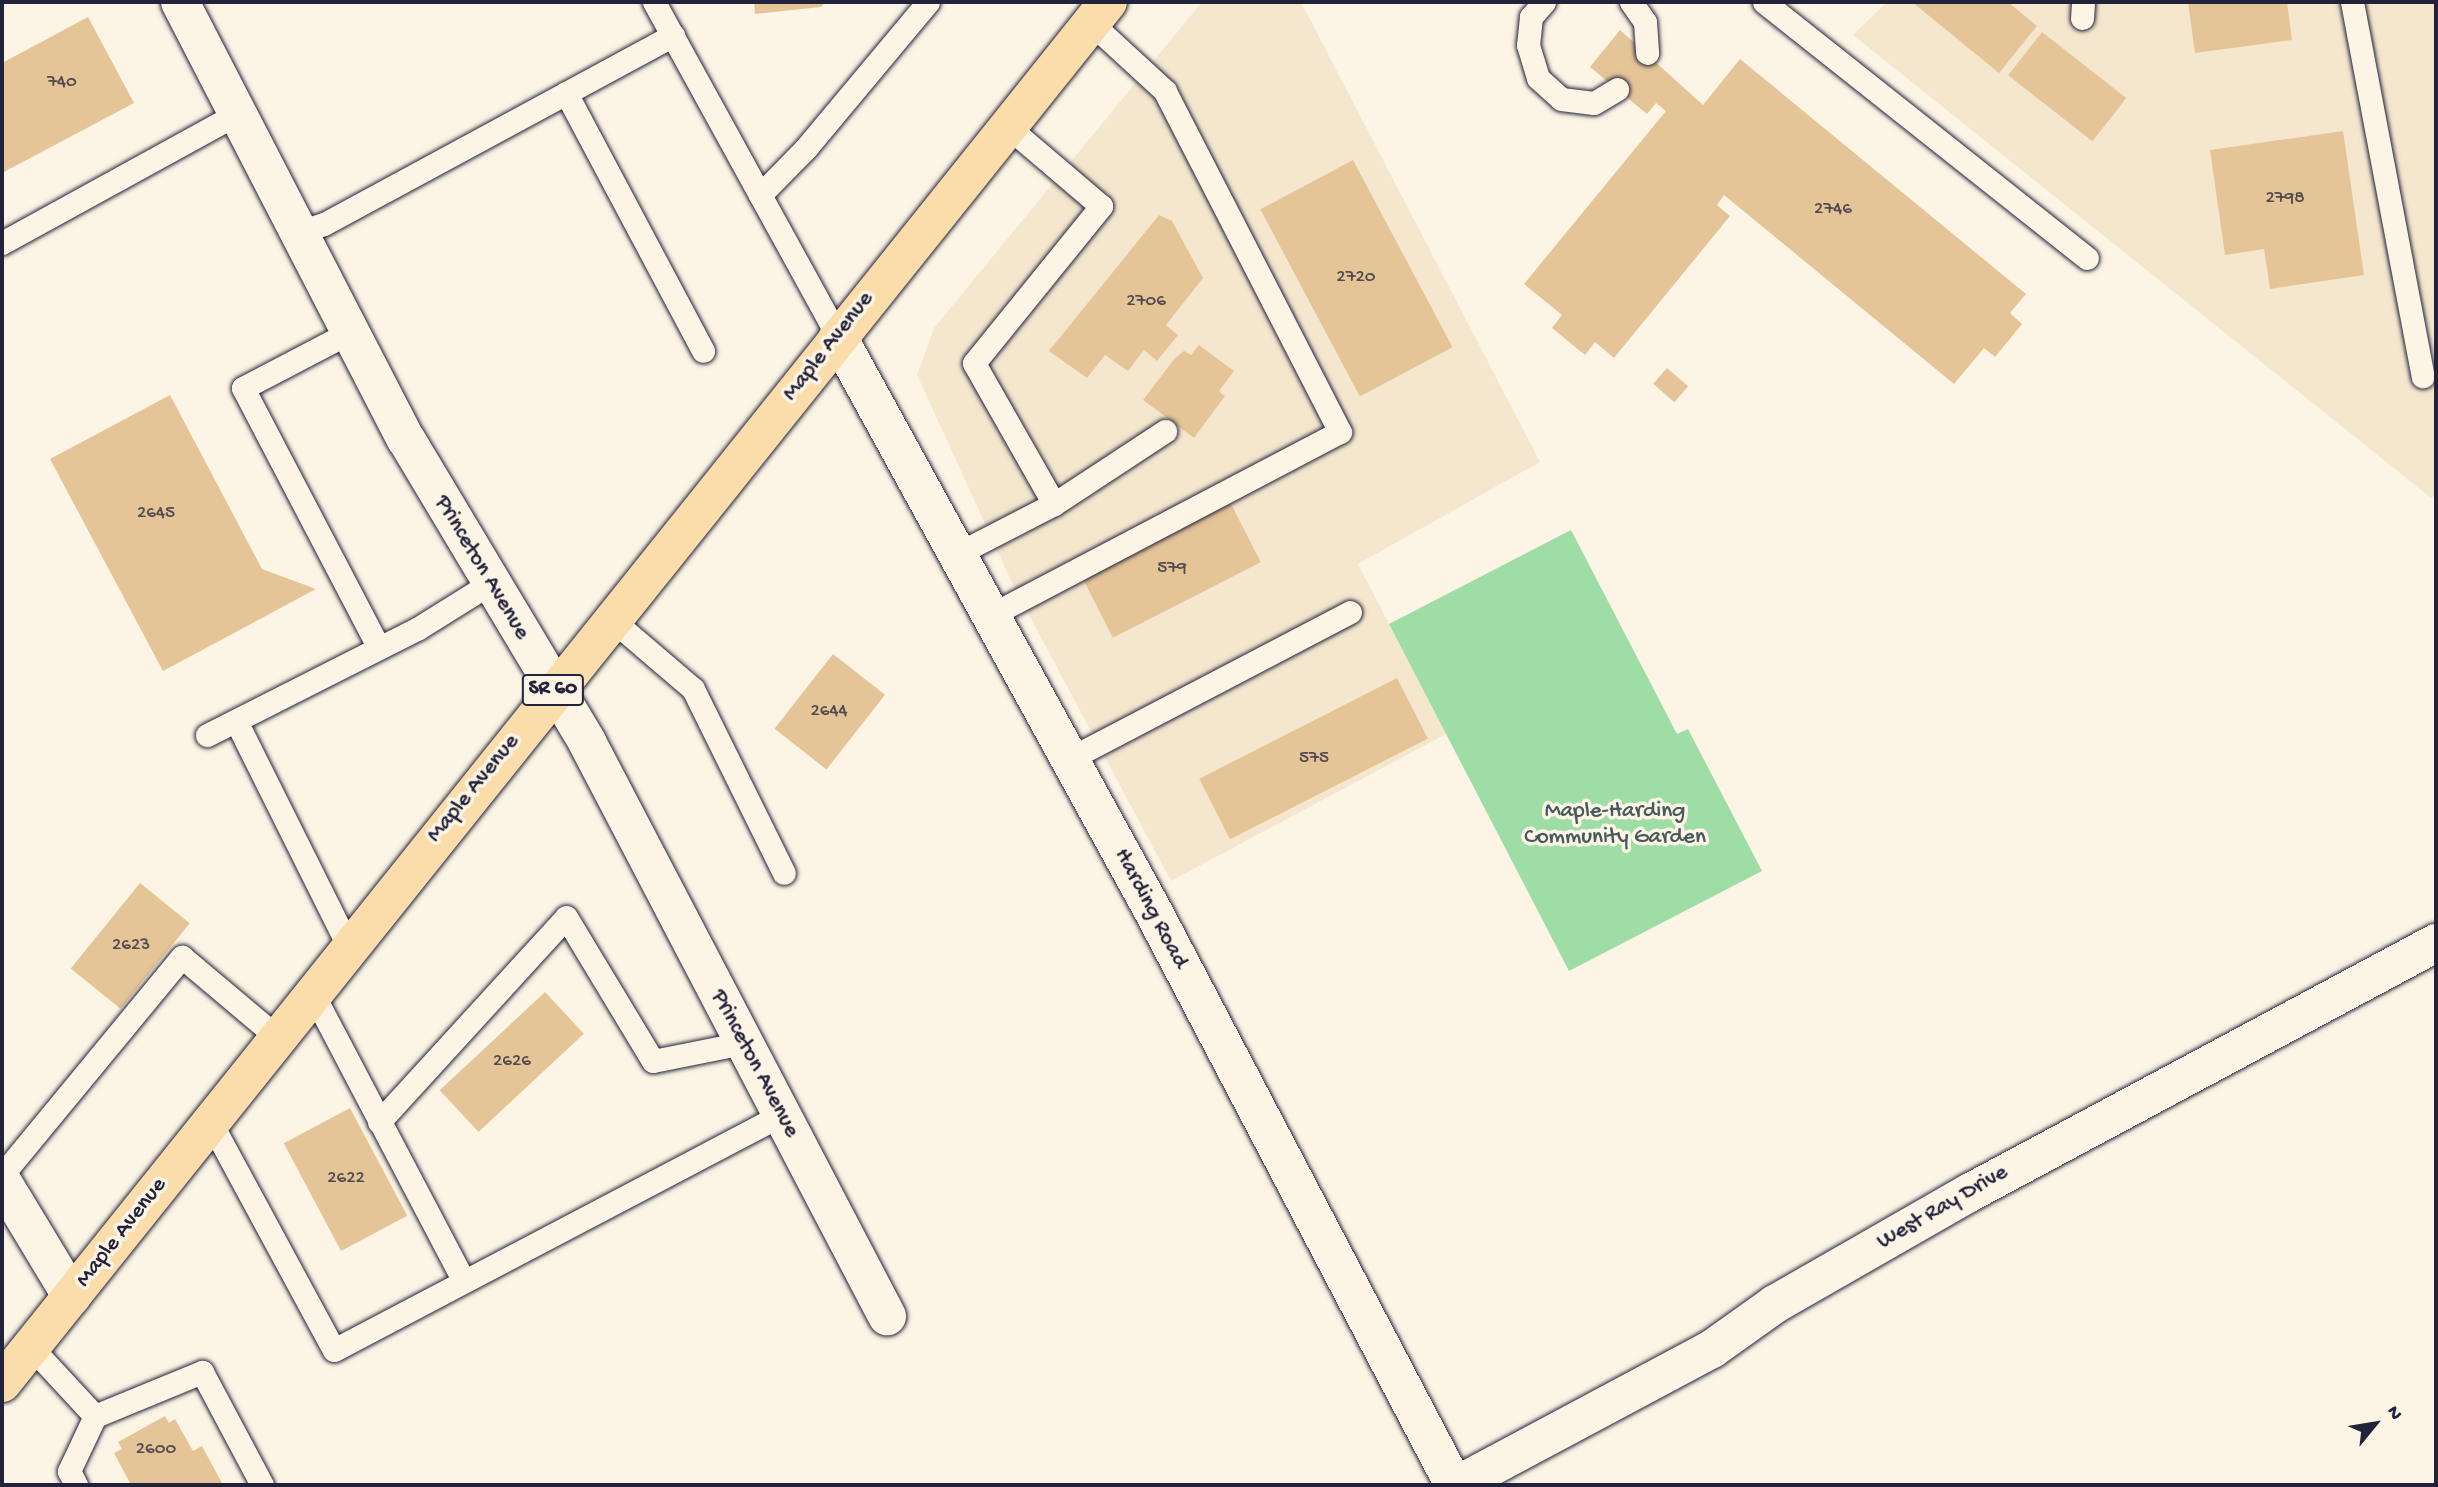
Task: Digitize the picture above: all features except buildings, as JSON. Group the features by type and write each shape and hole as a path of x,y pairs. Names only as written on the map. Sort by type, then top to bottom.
{"main road":[{"name":"Maple Avenue","path":"2,1383 610,618 1100,12"}],"street":[{"name":"Princeton Avenue","path":"180,2 352,331 489,584 554,689 887,1316"},
{"name":"Harding Road","path":"838,337 1069,759 1455,1485"},
{"name":"West Ray Drive","path":"1455,1485 1712,1349 1775,1304 1969,1193 2436,943"},
{"path":"2,1181 72,1297"}],"lane":[{"path":"760,194 806,148 928,2"},
{"path":"1544,2 1531,17 1528,45 1538,78 1561,99 1594,103 1617,89"},
{"path":"1631,2 1645,22 1647,53"},
{"path":"1764,2 2087,258"},
{"path":"2352,2 2423,376"},
{"path":"991,615 1340,432 1165,91 1100,12"},
{"path":"299,232 324,224 566,93 666,14 838,337"},
{"path":"566,93 703,351"},
{"path":"2,243 238,113"},
{"path":"1007,126 1101,206 974,363 1054,504"},
{"path":"352,331 243,388 379,648"},
{"path":"957,554 1054,504 1165,430"},
{"path":"207,735 379,648 489,584"},
{"path":"1069,759 1350,612"},
{"path":"610,618 693,689 783,873"},
{"path":"236,721 348,946"},
{"path":"379,1122 566,917 653,1062 743,1043"},
{"path":"2,1175 182,957 277,1037"},
{"path":"312,992 462,1278"},
{"path":"211,1121 334,1350 462,1278 781,1115"},
{"path":"31,1347 94,1416"},
{"path":"75,1485 69,1471 94,1416 202,1372 262,1485"}],"shaded area":[{"path":"1202,2 1301,2 1540,462 1358,564 1446,734 1171,881 1015,589 917,375 934,328"},
{"path":"1887,2 2436,2 2436,495 2431,498 1853,35"}],"green space":[{"name":"Maple-Harding Community Garden","path":"1571,530 1677,734 1688,729 1762,871 1569,971 1389,624"}]}
